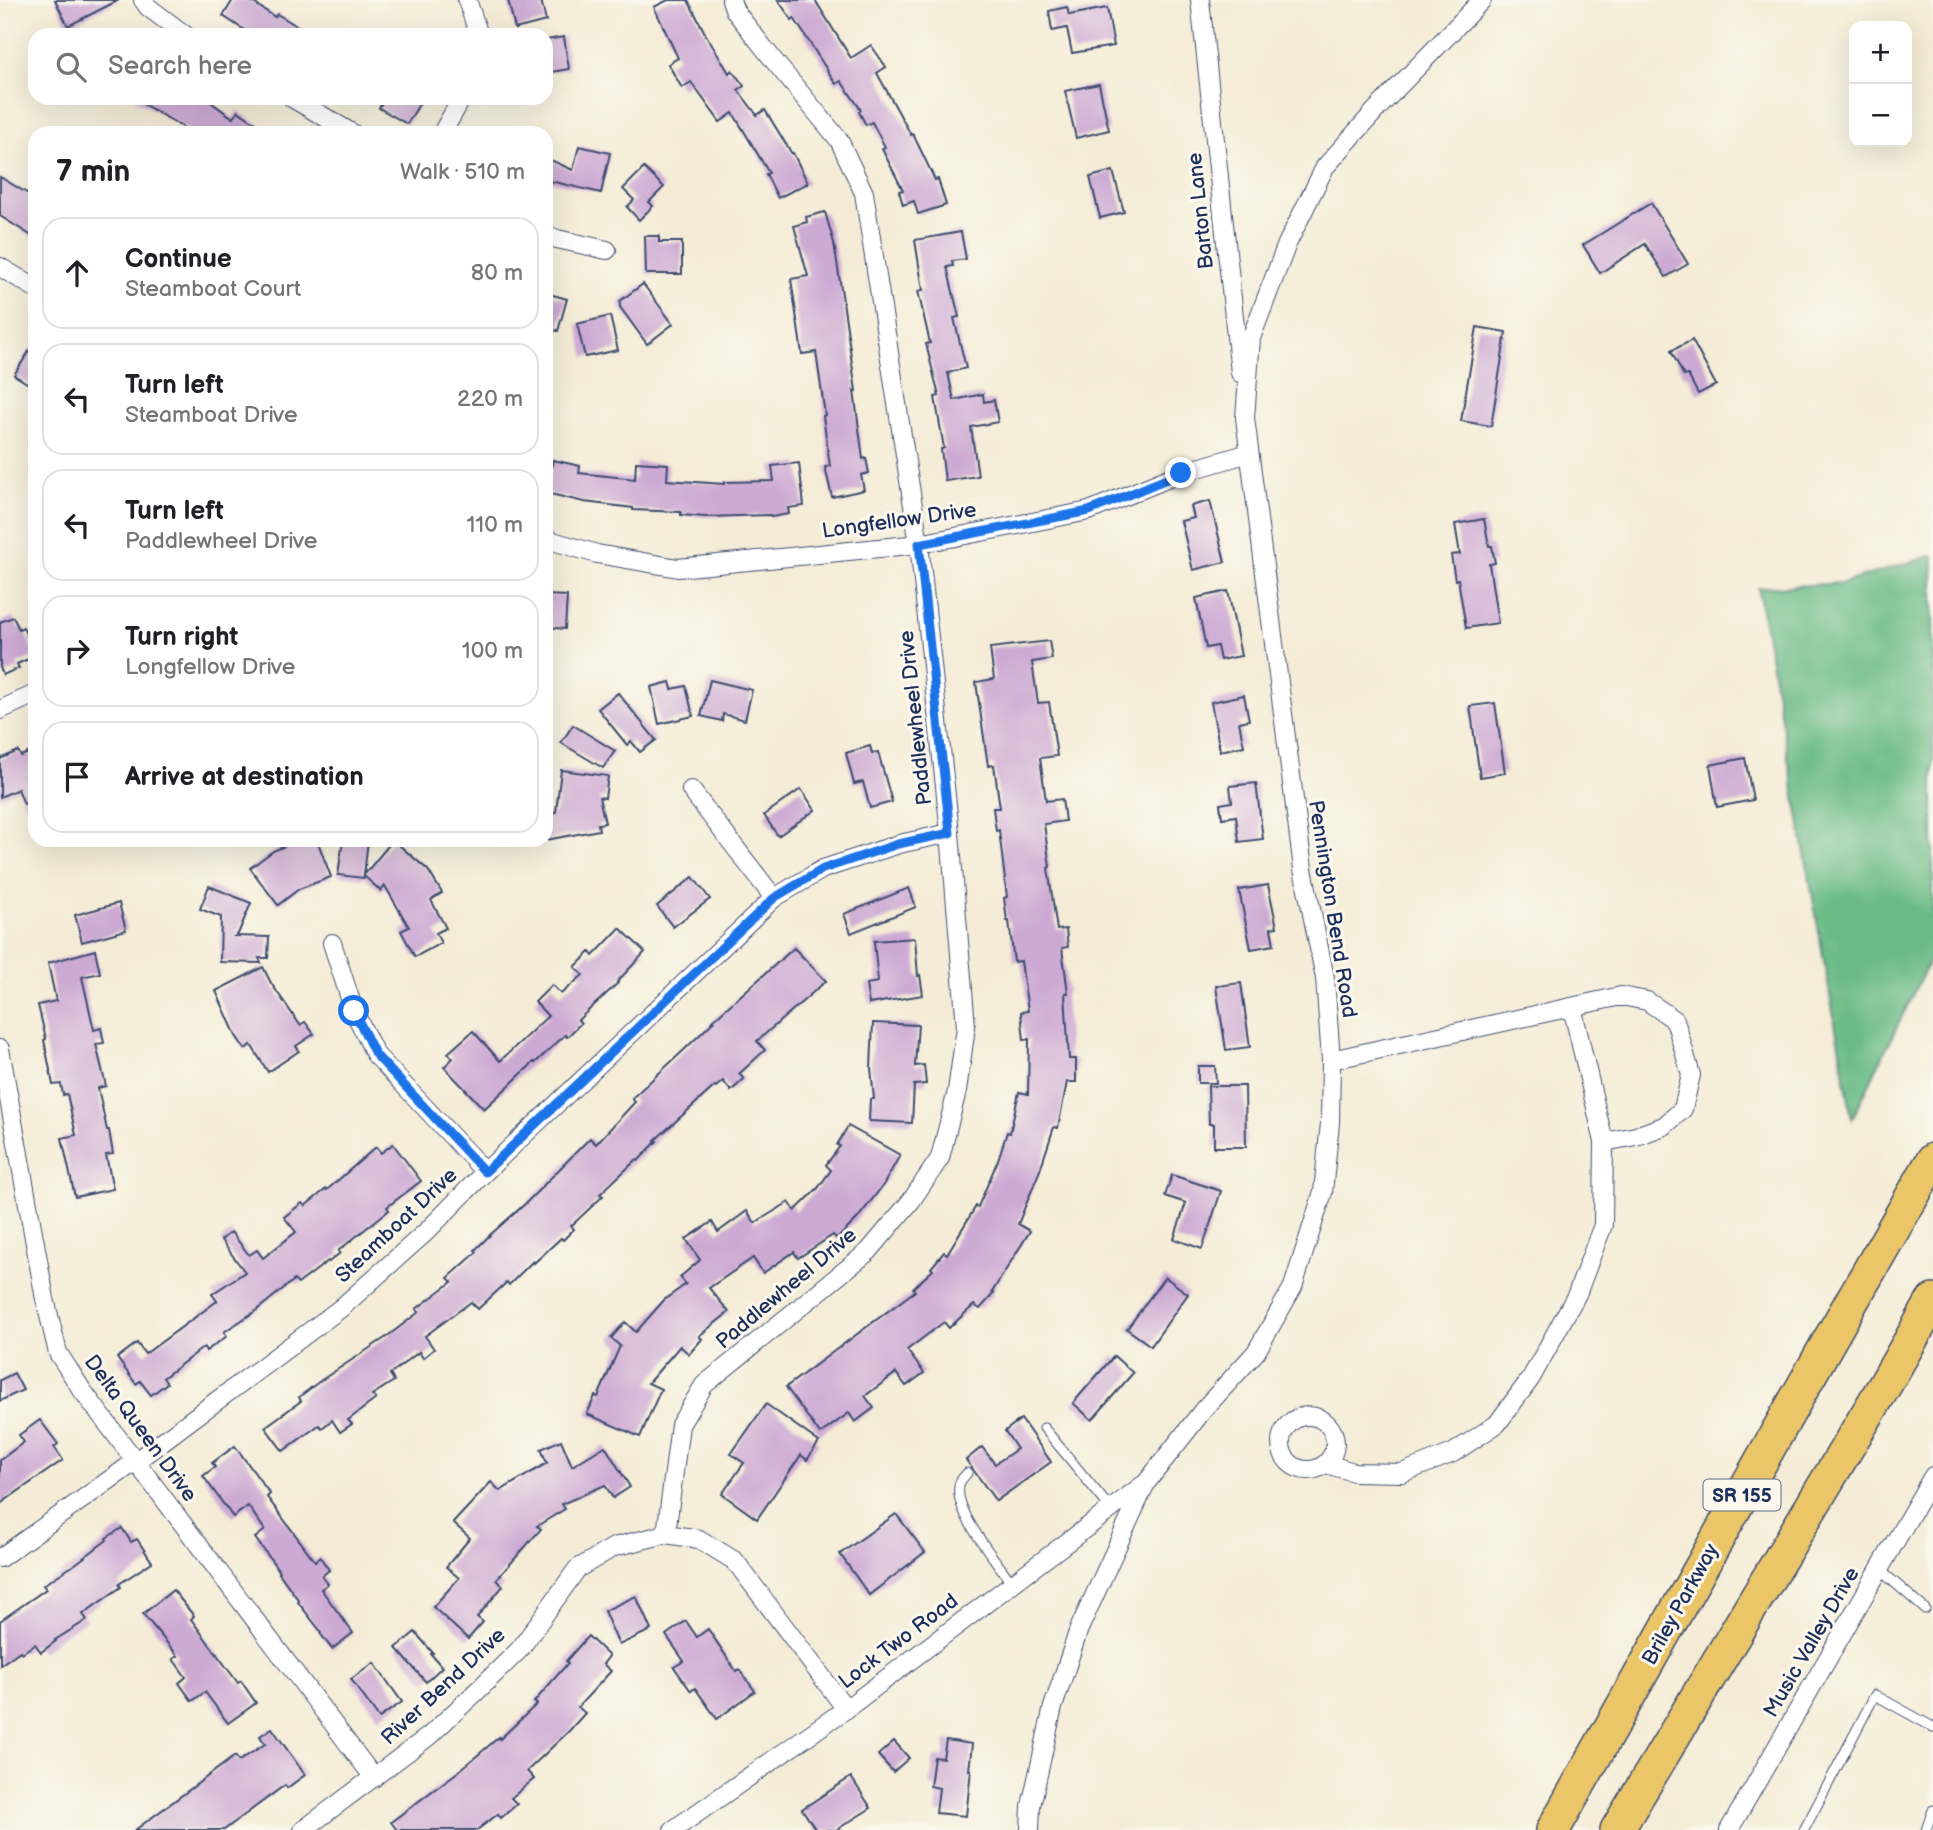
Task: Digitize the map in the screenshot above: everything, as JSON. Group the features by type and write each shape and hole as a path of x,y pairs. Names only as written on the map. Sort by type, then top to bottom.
{"highway":[{"name":"Briley Parkway","path":"1553,1830 1933,1160"},
{"name":"SR 155","path":"1617,1830 1933,1301"}],"street":[{"path":"144,0 148,7 176,28"},
{"path":"467,0 477,28"},
{"name":"Paddlewheel Drive","path":"666,1534 680,1425 704,1385 869,1251 911,1201 940,1158 957,1091 967,1027 950,833 919,544 864,193 839,140 775,62 735,10 731,0"},
{"name":"Barton Lane","path":"1199,0 1245,418"},
{"name":"Pennington Bend Road","path":"1030,1830 1031,1806 1053,1707 1079,1629 1146,1483 1204,1409 1256,1352 1293,1287 1323,1192 1330,1124 1331,1060 1325,978 1303,869 1245,418 1251,338 1287,244 1325,167 1482,0"},
{"path":"304,105 340,126"},
{"path":"446,126 458,105"},
{"path":"553,237 607,250"},
{"path":"0,267 28,284"},
{"name":"Longfellow Drive","path":"553,541 597,554 678,568 919,544 1089,511 1181,473 1250,453"},
{"path":"0,710 28,697"},
{"path":"691,790 774,898"},
{"name":"Steamboat Drive","path":"0,1558 136,1461 341,1308 427,1231 485,1172 774,898 823,869 898,844 950,833"},
{"path":"332,943 354,1011 375,1054 485,1172"},
{"path":"1331,1060 1621,996 1647,1001 1675,1020 1691,1075 1683,1109 1664,1126 1636,1136 1604,1142"},
{"path":"1326,1464 1354,1472 1402,1473 1453,1453 1497,1424 1531,1378 1577,1294 1603,1225 1604,1142 1572,1007"},
{"name":"Delta Queen Drive","path":"0,1049 45,1299 58,1353 82,1390 374,1778"},
{"name":"Music Valley Drive","path":"1729,1830 1933,1476"},
{"name":"Lock Two Road","path":"673,1830 846,1709 1146,1483"},
{"name":"River Bend Drive","path":"303,1830 429,1736 474,1694 520,1649 577,1569 614,1547 666,1534 699,1539 735,1561 846,1709"}],"lane":[{"path":"1044,1428 1111,1509"},
{"path":"967,1473 960,1482 964,1514 1012,1583"},
{"path":"1878,1569 1925,1609"},
{"path":"1804,1830 1875,1695 1933,1728"},
{"path":"1926,1830 1933,1810"}],"green space":[{"path":"1933,555 1933,953 1852,1119 1758,588 1843,583"}],"building":[{"path":"55,0 119,0 68,26"},
{"path":"233,0 249,0 275,17 277,14 300,28 241,28 223,16"},
{"path":"508,0 541,0 546,21 515,28"},
{"path":"668,0 688,0 729,73 732,70 744,86 738,90 757,115 765,110 793,153 808,183 778,198 766,174 769,173 733,113 720,122 691,82 682,88 668,64 678,58 654,7"},
{"path":"778,0 815,0 851,58 871,45 886,67 877,73 911,135 913,134 935,180 938,179 946,205 918,214 914,201 903,205 899,191 903,190 882,149 885,147 872,122 866,125 859,112 861,110 841,81 836,84 794,18 792,20"},
{"path":"1067,7 1069,15 1107,8 1114,46 1072,53 1067,28 1052,31 1049,11"},
{"path":"564,37 569,69 553,72 553,39"},
{"path":"1099,84 1109,130 1076,138 1065,91"},
{"path":"145,105 215,105 233,118 238,111 260,126 181,126"},
{"path":"381,105 419,105 407,124 379,108"},
{"path":"579,146 610,153 601,193 553,182 553,161 573,170"},
{"path":"644,168 664,187 649,202 653,206 639,220 627,207 634,200 623,189"},
{"path":"1113,171 1124,212 1100,218 1090,177"},
{"path":"0,177 28,194 28,234 0,216"},
{"path":"1651,203 1688,264 1666,277 1645,244 1600,273 1583,245"},
{"path":"825,212 834,243 856,391 863,459 866,458 869,473 861,475 864,490 832,497 825,467 830,466 816,352 802,354 791,279 808,276 794,226 807,222 806,217"},
{"path":"961,232 966,259 952,261 953,266 947,267 959,317 954,318 966,368 948,373 954,400 983,394 984,402 994,400 998,422 971,427 978,476 945,481 941,449 944,448 935,397 939,396 926,344 930,343 918,291 923,290 915,240"},
{"path":"645,236 659,236 659,242 682,242 682,274 646,274"},
{"path":"643,284 673,324 647,344 620,307 620,301"},
{"path":"553,295 567,299 558,331 553,330"},
{"path":"610,316 618,350 585,357 577,324"},
{"path":"1477,327 1506,332 1491,426 1461,421"},
{"path":"1692,340 1716,385 1698,394 1688,375 1684,376 1671,351"},
{"path":"28,353 28,384 14,375"},
{"path":"553,460 580,466 579,473 635,479 636,462 668,464 667,480 724,484 774,481 772,466 799,463 804,506 788,508 789,514 771,517 706,517 584,502 553,495"},
{"path":"1210,501 1225,562 1193,570 1181,521 1194,518 1191,506"},
{"path":"1484,519 1495,563 1489,564 1498,623 1466,628 1451,555 1460,554 1455,524"},
{"path":"1228,591 1241,656 1220,660 1217,646 1206,648 1196,598"},
{"path":"553,595 567,596 565,629 553,628"},
{"path":"13,617 19,629 23,627 28,639 28,659 17,664 19,668 3,675 0,667 0,622"},
{"path":"1049,641 1052,659 1032,662 1038,703 1049,702 1057,756 1040,758 1046,801 1062,799 1065,821 1044,824 1057,930 1066,929 1068,947 1062,948 1068,993 1065,993 1069,1059 1076,1059 1076,1082 1067,1082 1058,1128 1054,1127 1018,1224 1030,1231 992,1292 994,1293 980,1309 974,1305 949,1328 944,1322 907,1350 924,1373 906,1386 896,1373 865,1396 874,1408 855,1422 849,1413 820,1434 786,1387 915,1291 913,1288 933,1270 931,1268 944,1252 947,1254 976,1206 978,1207 1007,1132 1010,1133 1019,1092 1028,1094 1029,1039 1024,1040 1021,1012 1028,1011 1021,961 1014,962 1007,921 1004,898 1007,897 999,830 996,831 993,808 1000,808 994,765 988,766 976,682 994,679 990,648"},
{"path":"710,680 752,690 745,720 723,714 722,721 701,716"},
{"path":"670,682 672,689 686,686 693,716 659,724 651,687"},
{"path":"618,693 656,740 640,752 631,741 627,745 598,709"},
{"path":"1244,695 1249,720 1239,722 1244,746 1220,751 1211,702"},
{"path":"1495,703 1505,773 1480,777 1470,706"},
{"path":"573,725 615,751 603,768 561,743"},
{"path":"870,746 872,753 878,752 892,802 870,808 863,782 854,784 846,753"},
{"path":"18,751 21,756 28,753 28,802 24,804 18,789 0,797 0,759"},
{"path":"1745,758 1753,800 1717,807 1710,765"},
{"path":"561,770 608,776 605,798 599,797 605,823 598,824 599,830 553,839 553,813 556,812"},
{"path":"1256,783 1263,839 1239,842 1236,816 1222,818 1220,804 1232,802 1230,786"},
{"path":"801,789 815,810 778,836 764,815"},
{"path":"282,847 320,847 331,877 299,889 278,905 250,868"},
{"path":"342,847 367,847 364,875 387,847 401,847 428,870 442,893 431,900 446,928 436,933 441,943 415,957 401,931 409,927 385,886 381,891 364,876 338,875"},
{"path":"693,877 710,899 673,927 657,906"},
{"path":"1268,885 1277,927 1271,928 1274,945 1251,949 1239,890"},
{"path":"209,886 251,903 235,936 269,937 268,958 259,958 261,963 220,962 221,917 200,909"},
{"path":"909,888 916,907 851,933 844,914"},
{"path":"119,903 126,930 82,942 75,915"},
{"path":"620,928 645,952 618,983 578,1020 581,1023 567,1037 565,1035 484,1109 444,1067 453,1058 448,1053 473,1031 500,1061 548,1016 535,1002 552,985 561,994 583,975 575,967 590,952 593,956"},
{"path":"915,938 918,976 920,975 923,995 869,1004 866,984 878,982 874,941"},
{"path":"794,948 826,981 757,1041 765,1050 739,1074 744,1079 731,1091 723,1081 715,1086 600,1194 603,1196 571,1226 574,1229 563,1240 561,1238 534,1263 533,1261 509,1285 507,1282 478,1309 471,1302 425,1336 434,1349 423,1358 419,1352 390,1374 394,1381 372,1395 376,1399 348,1420 352,1424 340,1432 332,1420 322,1428 319,1425 283,1451 265,1427 301,1401 299,1397 320,1381 419,1312 416,1309 452,1282 448,1278 477,1252 475,1250 490,1235 590,1138 596,1144 635,1102 632,1098 713,1020"},
{"path":"95,950 100,973 82,977 94,1030 101,1028 104,1043 96,1044 106,1086 98,1088 113,1154 106,1155 113,1189 75,1197 62,1138 76,1135 67,1094 63,1095 61,1084 53,1085 38,1005 56,1001 48,963"},
{"path":"263,967 300,1025 305,1022 314,1034 296,1046 299,1051 268,1072 251,1045 245,1049 236,1036 216,991"},
{"path":"1241,983 1250,1047 1226,1050 1216,986"},
{"path":"873,1023 918,1025 915,1066 924,1065 926,1084 914,1085 912,1123 869,1121 870,1099 874,1099 871,1068"},
{"path":"1198,1066 1215,1066 1216,1083 1198,1083"},
{"path":"1208,1086 1245,1086 1246,1147 1214,1147 1214,1124 1209,1124"},
{"path":"848,1126 900,1155 884,1184 857,1219 837,1239 833,1235 798,1258 794,1252 763,1273 753,1258 709,1288 729,1312 699,1336 702,1339 689,1354 680,1346 648,1383 661,1389 640,1437 587,1414 595,1396 598,1397 620,1346 611,1338 625,1322 636,1332 664,1300 686,1284 680,1277 700,1260 686,1239 712,1222 718,1232 747,1211 755,1223 789,1202 795,1211 818,1188 831,1170 826,1165 840,1146 837,1145"},
{"path":"393,1144 421,1181 387,1207 389,1210 338,1251 340,1253 329,1262 298,1284 294,1280 224,1332 227,1336 206,1351 204,1347 163,1378 167,1383 151,1395 140,1381 136,1384 117,1358 137,1343 145,1354 217,1301 212,1294 245,1272 221,1240 231,1232 249,1255 257,1250 263,1258 296,1232 284,1217 302,1203 305,1206 327,1190 376,1147 381,1153"},
{"path":"1172,1175 1221,1191 1202,1249 1174,1239 1186,1203 1165,1196"},
{"path":"1165,1277 1188,1294 1151,1346 1127,1329"},
{"path":"1114,1356 1133,1373 1092,1420 1073,1403"},
{"path":"14,1373 23,1390 0,1401 0,1380"},
{"path":"766,1404 819,1442 807,1460 801,1455 757,1519 722,1494 744,1463 731,1454"},
{"path":"1021,1419 1051,1462 996,1501 966,1460 982,1447 995,1464 1017,1449 1005,1431"},
{"path":"40,1420 58,1444 54,1447 63,1460 0,1504 0,1460 24,1442 19,1435"},
{"path":"561,1440 572,1466 605,1446 630,1487 613,1498 605,1485 562,1504 565,1509 537,1526 541,1529 496,1580 503,1586 477,1617 483,1622 468,1639 433,1607 459,1578 446,1567 470,1538 453,1523 491,1482 500,1491 547,1463 541,1449"},
{"path":"235,1446 270,1494 267,1497 315,1561 320,1557 329,1570 322,1576 328,1584 321,1589 353,1633 332,1649 255,1538 265,1530 248,1506 233,1517 203,1476 215,1467 212,1463"},
{"path":"896,1514 925,1552 869,1595 840,1554"},
{"path":"122,1528 131,1542 137,1539 152,1562 119,1584 121,1587 83,1614 87,1620 41,1652 35,1644 0,1665 0,1621 46,1589 43,1585"},
{"path":"173,1590 194,1616 191,1619 238,1683 241,1681 256,1703 228,1723 205,1692 192,1701 179,1683 186,1677 173,1659 178,1656 143,1614"},
{"path":"636,1596 651,1630 619,1645 604,1611"},
{"path":"686,1621 697,1637 708,1629 736,1671 739,1669 755,1691 717,1719 695,1688 691,1691 674,1667 684,1661 666,1635"},
{"path":"415,1632 442,1667 426,1682 396,1648"},
{"path":"588,1636 609,1656 603,1664 611,1671 578,1707 585,1713 527,1771 534,1779 511,1798 517,1804 501,1818 498,1814 477,1830 397,1830 391,1822 499,1737 500,1739 537,1704 534,1702"},
{"path":"374,1663 402,1702 379,1718 351,1679"},
{"path":"272,1728 305,1775 287,1788 285,1785 224,1830 135,1830 235,1756 239,1761 265,1744 260,1736"},
{"path":"946,1740 972,1744 966,1816 936,1813 939,1788 930,1786 934,1757 943,1758"},
{"path":"894,1741 909,1758 893,1772 878,1755"},
{"path":"851,1777 871,1808 836,1830 816,1830 802,1809"}],"route":[{"path":"354,1011 375,1054 485,1172 774,898 823,869 898,844 950,833 919,544 1089,511 1181,473"}]}
